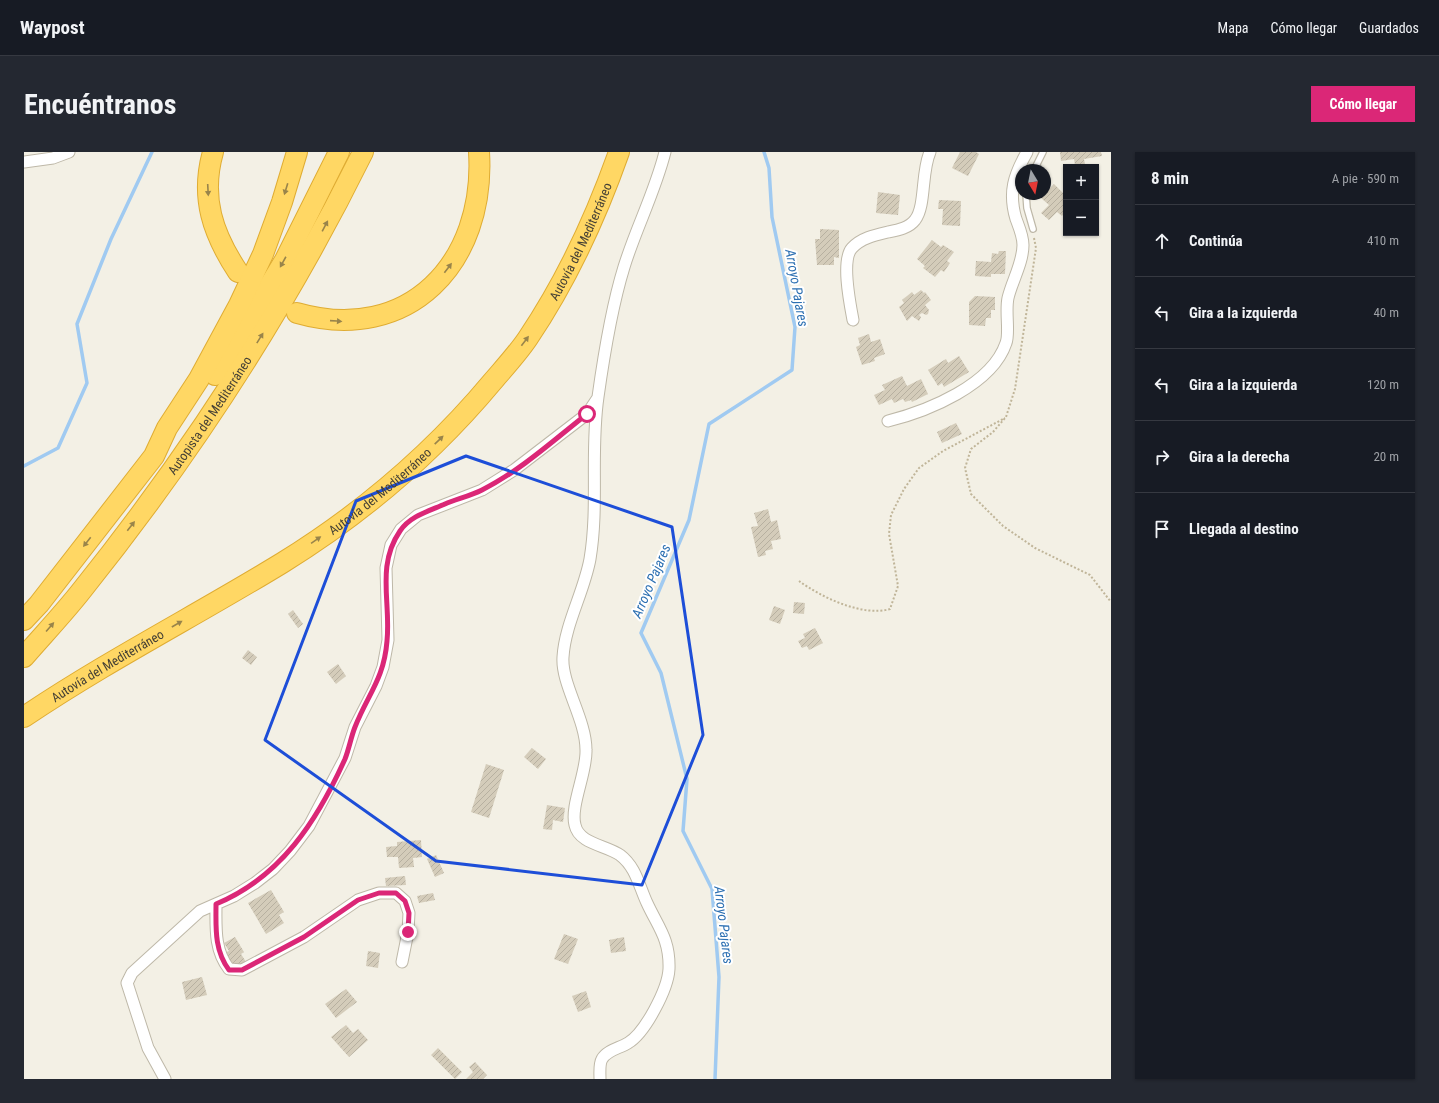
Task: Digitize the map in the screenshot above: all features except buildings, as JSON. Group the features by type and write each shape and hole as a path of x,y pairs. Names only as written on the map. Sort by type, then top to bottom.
{"highway":[{"path":"213,152 208,184 209,207 214,230 224,251 238,272"},
{"path":"24,620 39,604 154,456 167,428 199,379 239,305 263,254 282,202 297,152"},
{"name":"Autopista del Mediterráneo","path":"154,456 177,434 235,345 285,260 339,152"},
{"name":"Autopista del Mediterráneo","path":"24,657 82,590 142,512 222,399 293,284 363,152"},
{"path":"298,313 337,322 363,320 386,314 411,303 431,288 449,268 462,248 472,222 477,192 479,152"},
{"name":"Autovía del Mediterráneo","path":"24,717 284,562 358,511 409,468 461,419 527,339 568,271 602,202 619,152"}],"street":[{"path":"24,162 53,158 69,152"},
{"path":"600,1079 602,1060 608,1053 630,1042 641,1030 665,990 669,970 667,947 662,930 647,903 632,868 620,855 578,834 574,824 574,812 583,777 586,750 581,720 565,677 562,659 589,562 595,523 598,399 616,298 624,266 660,172 664,152"},
{"path":"853,320 847,275 851,248 862,240 875,235 900,230 913,224 920,212 925,168 930,152"},
{"path":"888,421 911,416 944,401 967,388 1001,356 1007,341 1006,308 1023,245 1013,203 1012,187 1016,171 1027,152"},
{"path":"165,1079 148,1048 127,983 132,973 200,911 234,896 255,883 273,869 290,851 309,826 345,758 355,727 376,686 383,667 388,640 386,568 391,545 401,529 418,515 482,490 514,470 587,414 598,399"},
{"path":"216,904 215,934 221,959 229,970 242,970 304,937 358,900 379,893 396,893 405,901 409,913 408,932 402,962"}],"lane":[{"path":"1037,164 1043,152"},
{"path":"1026,200 1027,208 1033,229"}],"path":[{"path":"1033,229 1036,248 1029,284 1015,389 1006,418 993,432 971,449 965,468 971,494 1003,526 1035,548 1090,574 1111,602"},
{"path":"799,581 817,594 864,610 881,612 890,609 898,586 889,534 891,515 904,490 919,468 944,450 1006,418"}],"highlighted area":[{"path":"466,456 672,527 703,735 642,885 436,861 265,740 356,501"}],"waterway":[{"path":"24,466 58,448 87,383 77,324 111,239 152,152"},
{"name":"Arroyo Pajares","path":"715,1079 719,977 712,889 683,831 687,779 661,673 641,633 689,520 709,424 792,370 795,327 772,217 769,168 764,152"}],"route":[{"path":"408,932 409,913 405,901 396,893 379,893 358,900 304,937 276,953 242,970 229,970 221,959 215,934 216,904 234,896 255,883 273,869 290,851 309,826 345,758 355,727 376,686 383,667 388,640 386,568 391,545 401,529 418,515 482,490 514,470 587,414"}]}
